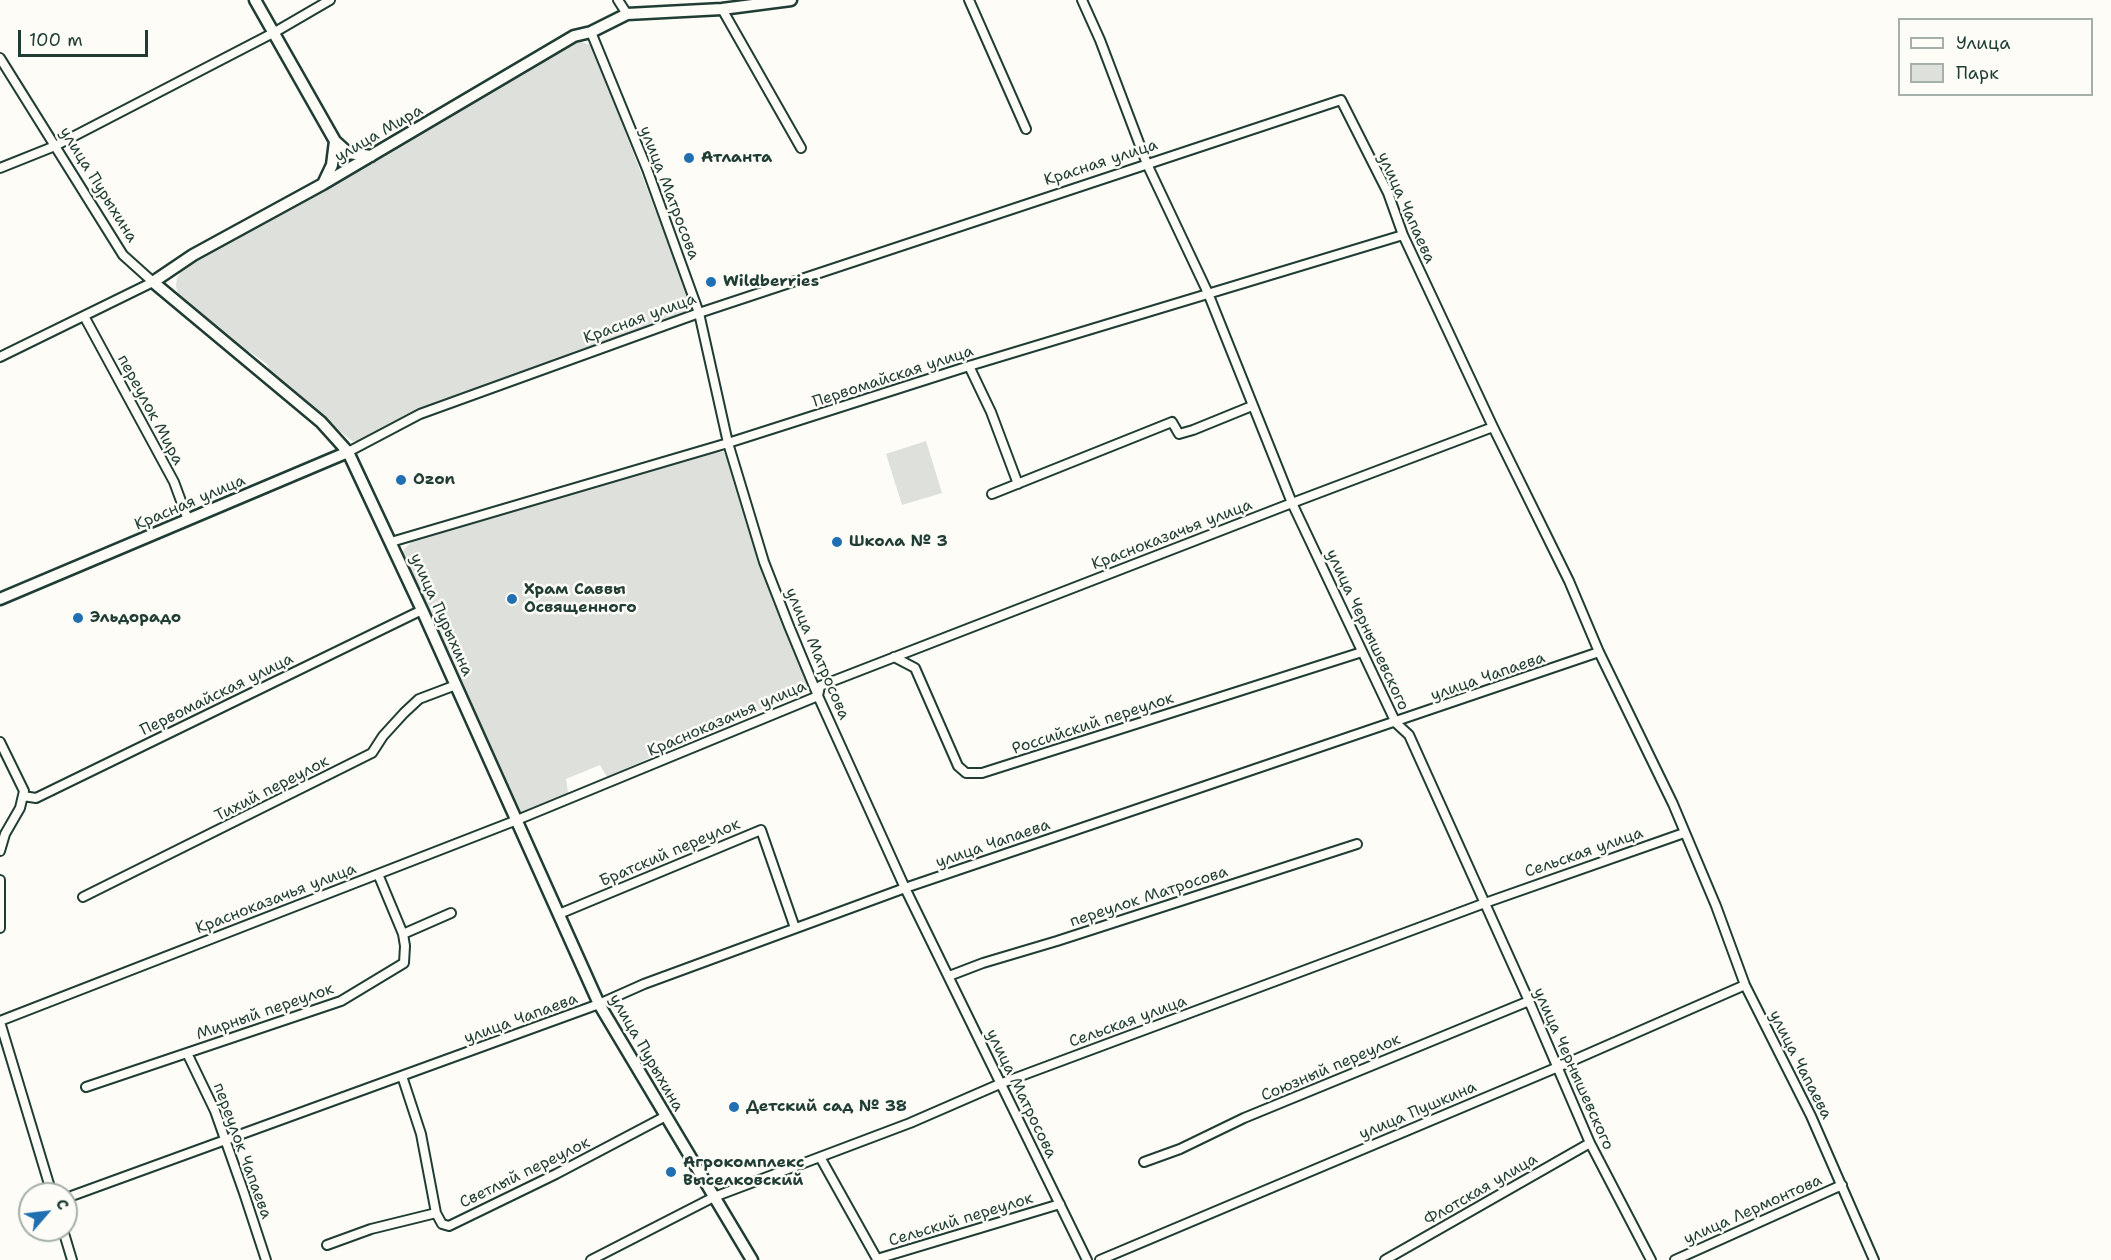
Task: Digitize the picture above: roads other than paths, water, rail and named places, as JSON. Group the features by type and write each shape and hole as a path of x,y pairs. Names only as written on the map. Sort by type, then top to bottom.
{"street":[{"path":"255,0 335,141 348,153 371,156"},
{"path":"0,168 55,146 275,32 330,0"},
{"path":"618,0 627,14"},
{"name":"улица Мира","path":"0,357 153,282 193,255 323,184 574,36 591,32 627,14 722,9 791,0"},
{"path":"969,0 1026,129"},
{"name":"улица Чернышевского","path":"1082,0 1100,40 1147,164 1208,293 1292,502 1396,723 1409,735 1529,1001 1590,1143 1651,1260"},
{"path":"722,9 801,148"},
{"name":"улица Матросова","path":"591,32 647,169 699,313 728,443 764,562 818,696 905,888 1087,1260"},
{"name":"улица Пурыхина","path":"0,58 123,255 321,422 348,452 422,610 599,1004 752,1260"},
{"name":"Красная улица","path":"0,599 348,452 420,414 699,313 1341,100"},
{"name":"улица Чапаева","path":"1341,100 1388,193 1403,235 1493,427 1569,581 1599,652 1672,804 1716,906 1745,985 1811,1116 1874,1260"},
{"path":"323,184 332,165 335,141"},
{"name":"Первомайская улица","path":"391,542 728,443 969,366 1403,235"},
{"name":"переулок Мира","path":"84,316 174,482 188,520"},
{"path":"969,366 991,412 1018,484"},
{"path":"992,494 1172,422 1179,434 1252,406"},
{"name":"Красноказачья улица","path":"0,1022 517,820 818,696 820,686 1292,502 1493,427"},
{"name":"Первомайская улица","path":"23,796 36,798 422,610"},
{"name":"Российский переулок","path":"894,657 915,668 958,766 966,773 982,773 1362,652"},
{"name":"улица Чапаева","path":"78,1194 599,1004 644,984 905,888 1396,723 1599,652"},
{"name":"Тихий переулок","path":"83,897 372,753 383,736 419,699 456,685"},
{"path":"0,742 24,790 20,808 5,834 0,851"},
{"name":"Братский переулок","path":"559,914 761,830 795,928"},
{"name":"Сельская улица","path":"591,1260 714,1197 910,1123 1002,1083 1485,903 1684,833"},
{"name":"переулок Матросова","path":"949,976 983,963 1357,844"},
{"path":"378,874 403,934 451,913"},
{"path":"0,880 0,928"},
{"name":"Мирный переулок","path":"86,1087 341,1000 404,963 403,934"},
{"name":"улица Пушкина","path":"1100,1260 1558,1067 1745,985"},
{"name":"Союзный переулок","path":"1144,1162 1180,1149 1244,1118 1529,1001"},
{"path":"0,1022 48,1182"},
{"name":"переулок Чапаева","path":"187,1053 215,1111 266,1260"},
{"path":"327,1245 371,1229 436,1213 421,1134 402,1076"},
{"name":"Светлый переулок","path":"436,1213 442,1224 449,1226 556,1174 666,1116"},
{"name":"Флотская улица","path":"1385,1260 1590,1143"},
{"name":"Сельский переулок","path":"820,1157 877,1259 1060,1204"},
{"name":"улица Лермонтова","path":"1675,1260 1842,1185"},
{"path":"67,1242 72,1260"}],"place":[{"name":"Атланта","path":"689,158"},
{"name":"Wildberries","path":"711,282"},
{"name":"Ozon","path":"401,480"},
{"name":"Школа № 3","path":"837,542"},
{"name":"Храм Саввы Освященного","path":"512,599"},
{"name":"Эльдорадо","path":"78,618"},
{"name":"Детский сад № 38","path":"734,1107"},
{"name":"Агрокомплекс Выселковский","path":"671,1172"}]}
